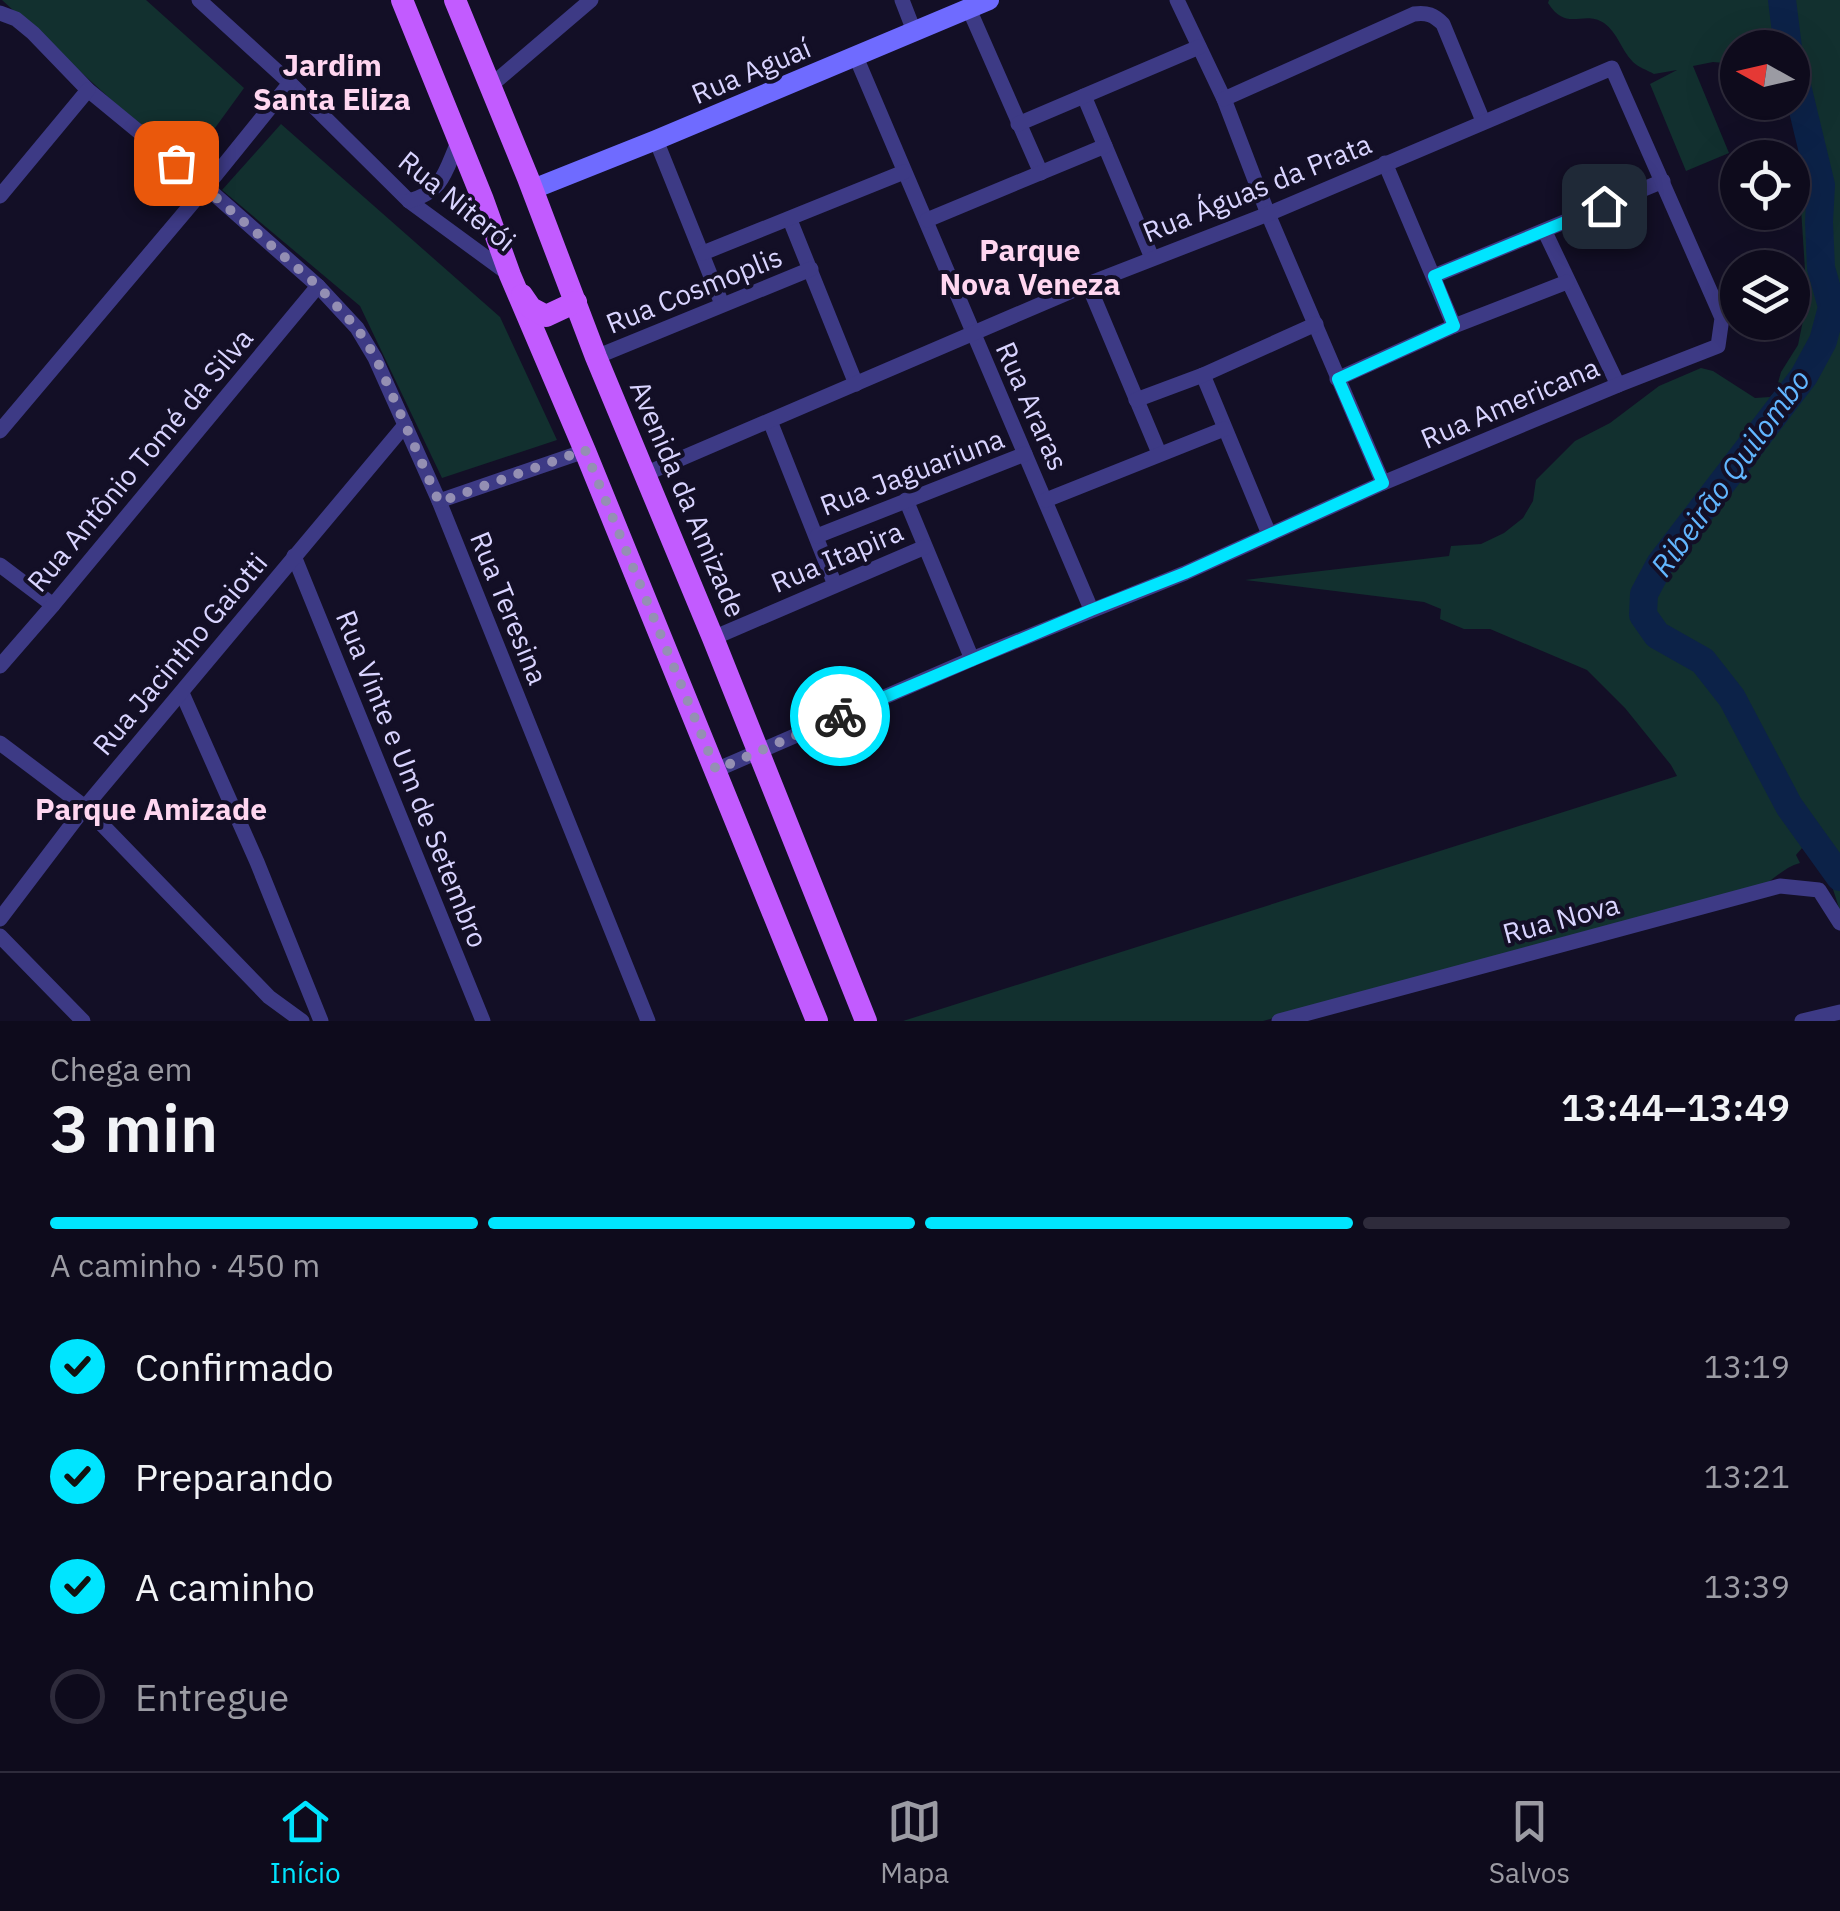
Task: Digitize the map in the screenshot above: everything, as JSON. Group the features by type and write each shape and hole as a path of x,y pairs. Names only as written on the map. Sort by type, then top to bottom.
{"main road":[{"path":"402,0 510,275 818,1021"},
{"name":"Avenida da Amizade","path":"455,0 866,1021"},
{"path":"510,275 531,308 540,314 546,316 576,302"}],"street":[{"name":"Rua Niterói","path":"199,0 409,201 510,275"},
{"path":"489,87 591,0"},
{"path":"902,0 914,31"},
{"path":"1177,0 1224,99 1268,214 1383,483"},
{"path":"979,4 1018,124 1041,173"},
{"name":"Rua Aguaí","path":"533,189 979,4"},
{"path":"1224,99 1423,12 1443,24 1482,121"},
{"name":"Rua Teresina","path":"0,13 16,19 32,33 88,90 318,286 357,328 376,358 439,502 648,1021"},
{"path":"1018,124 1198,47"},
{"name":"Rua Araras","path":"856,57 1091,610"},
{"name":"Rua Águas da Prata","path":"645,474 1088,284 1268,214 1612,68 1662,181"},
{"path":"0,431 290,83"},
{"path":"0,196 88,90"},
{"path":"1084,96 1152,258"},
{"path":"409,201 428,196 438,185 458,140"},
{"path":"656,140 722,304"},
{"path":"927,220 1105,146"},
{"path":"1384,163 1454,326"},
{"path":"703,253 904,172"},
{"path":"1434,276 1662,181"},
{"name":"Rua Americana","path":"716,770 972,659 1185,573 1383,483 1718,346 1722,318 1662,181"},
{"path":"790,220 856,384"},
{"path":"1545,232 1618,385"},
{"name":"Rua Cosmoplis","path":"596,358 810,270"},
{"path":"1338,379 1454,326 1568,282"},
{"path":"1088,284 1159,453"},
{"name":"Rua Antônio Tomé da Silva","path":"0,666 318,286"},
{"path":"1136,400 1203,375 1316,324"},
{"path":"1203,375 1270,534"},
{"path":"770,421 834,585"},
{"name":"Rua Jacintho Gaiotti","path":"0,919 85,807 405,425"},
{"path":"1046,500 1224,428"},
{"path":"439,502 585,450"},
{"name":"Rua Jaguariuna","path":"817,536 1025,454"},
{"path":"906,500 972,659"},
{"name":"Rua Itapira","path":"713,638 925,546"},
{"name":"Rua Vinte e Um de Setembro","path":"294,556 483,1021"},
{"path":"0,565 53,606"},
{"path":"182,693 257,862 321,1021"},
{"path":"0,743 85,807 269,997 302,1021"},
{"name":"Rua Nova","path":"1279,1021 1780,886 1819,890 1840,922"},
{"path":"0,936 83,1021"},
{"path":"1802,1021 1840,1012"}],"green space":[{"path":"2,0 146,0 244,88 186,168"},
{"path":"1840,0 1840,911 1831,883 1802,848 1796,855 1800,863 1762,887 1263,1021 903,1021 1677,776 1625,708 1587,670 1490,629 1464,629 1440,619 1441,609 1424,602 1245,580 1449,556 1451,546 1481,544 1523,518 1533,501 1536,480 1575,441 1610,423 1659,386 1701,368 1713,371 1755,398 1770,397 1799,340 1810,340 1810,250 1804,250 1802,230 1810,230 1810,172 1818,153 1806,120 1810,120 1810,30 1720,30 1720,63 1693,66 1724,140 1720,140 1720,157 1686,171 1650,84 1677,70 1654,74 1640,67 1604,23 1562,17 1548,3"},
{"path":"281,124 500,317 557,440 442,478 360,306 222,190"}],"waterway":[{"name":"Ribeirão Quilombo","path":"1782,0 1786,30"},
{"name":"Ribeirão Quilombo","path":"1805,120 1821,185 1821,268 1832,307 1823,341 1804,376 1660,564 1644,594 1643,615 1657,635 1703,661 1732,698 1789,806 1840,877"}],"way so far":[{"path":"176,163 318,286 357,328 376,358 439,502 585,450 716,770 840,716"}],"district":[{"name":"Jardim Santa Eliza","path":"332,83"},
{"name":"Parque Nova Veneza","path":"1030,268"},
{"name":"Parque Amizade","path":"151,810"}],"route":[{"path":"840,716 1185,573 1383,483 1338,379 1454,326 1434,276 1604,206"}]}
